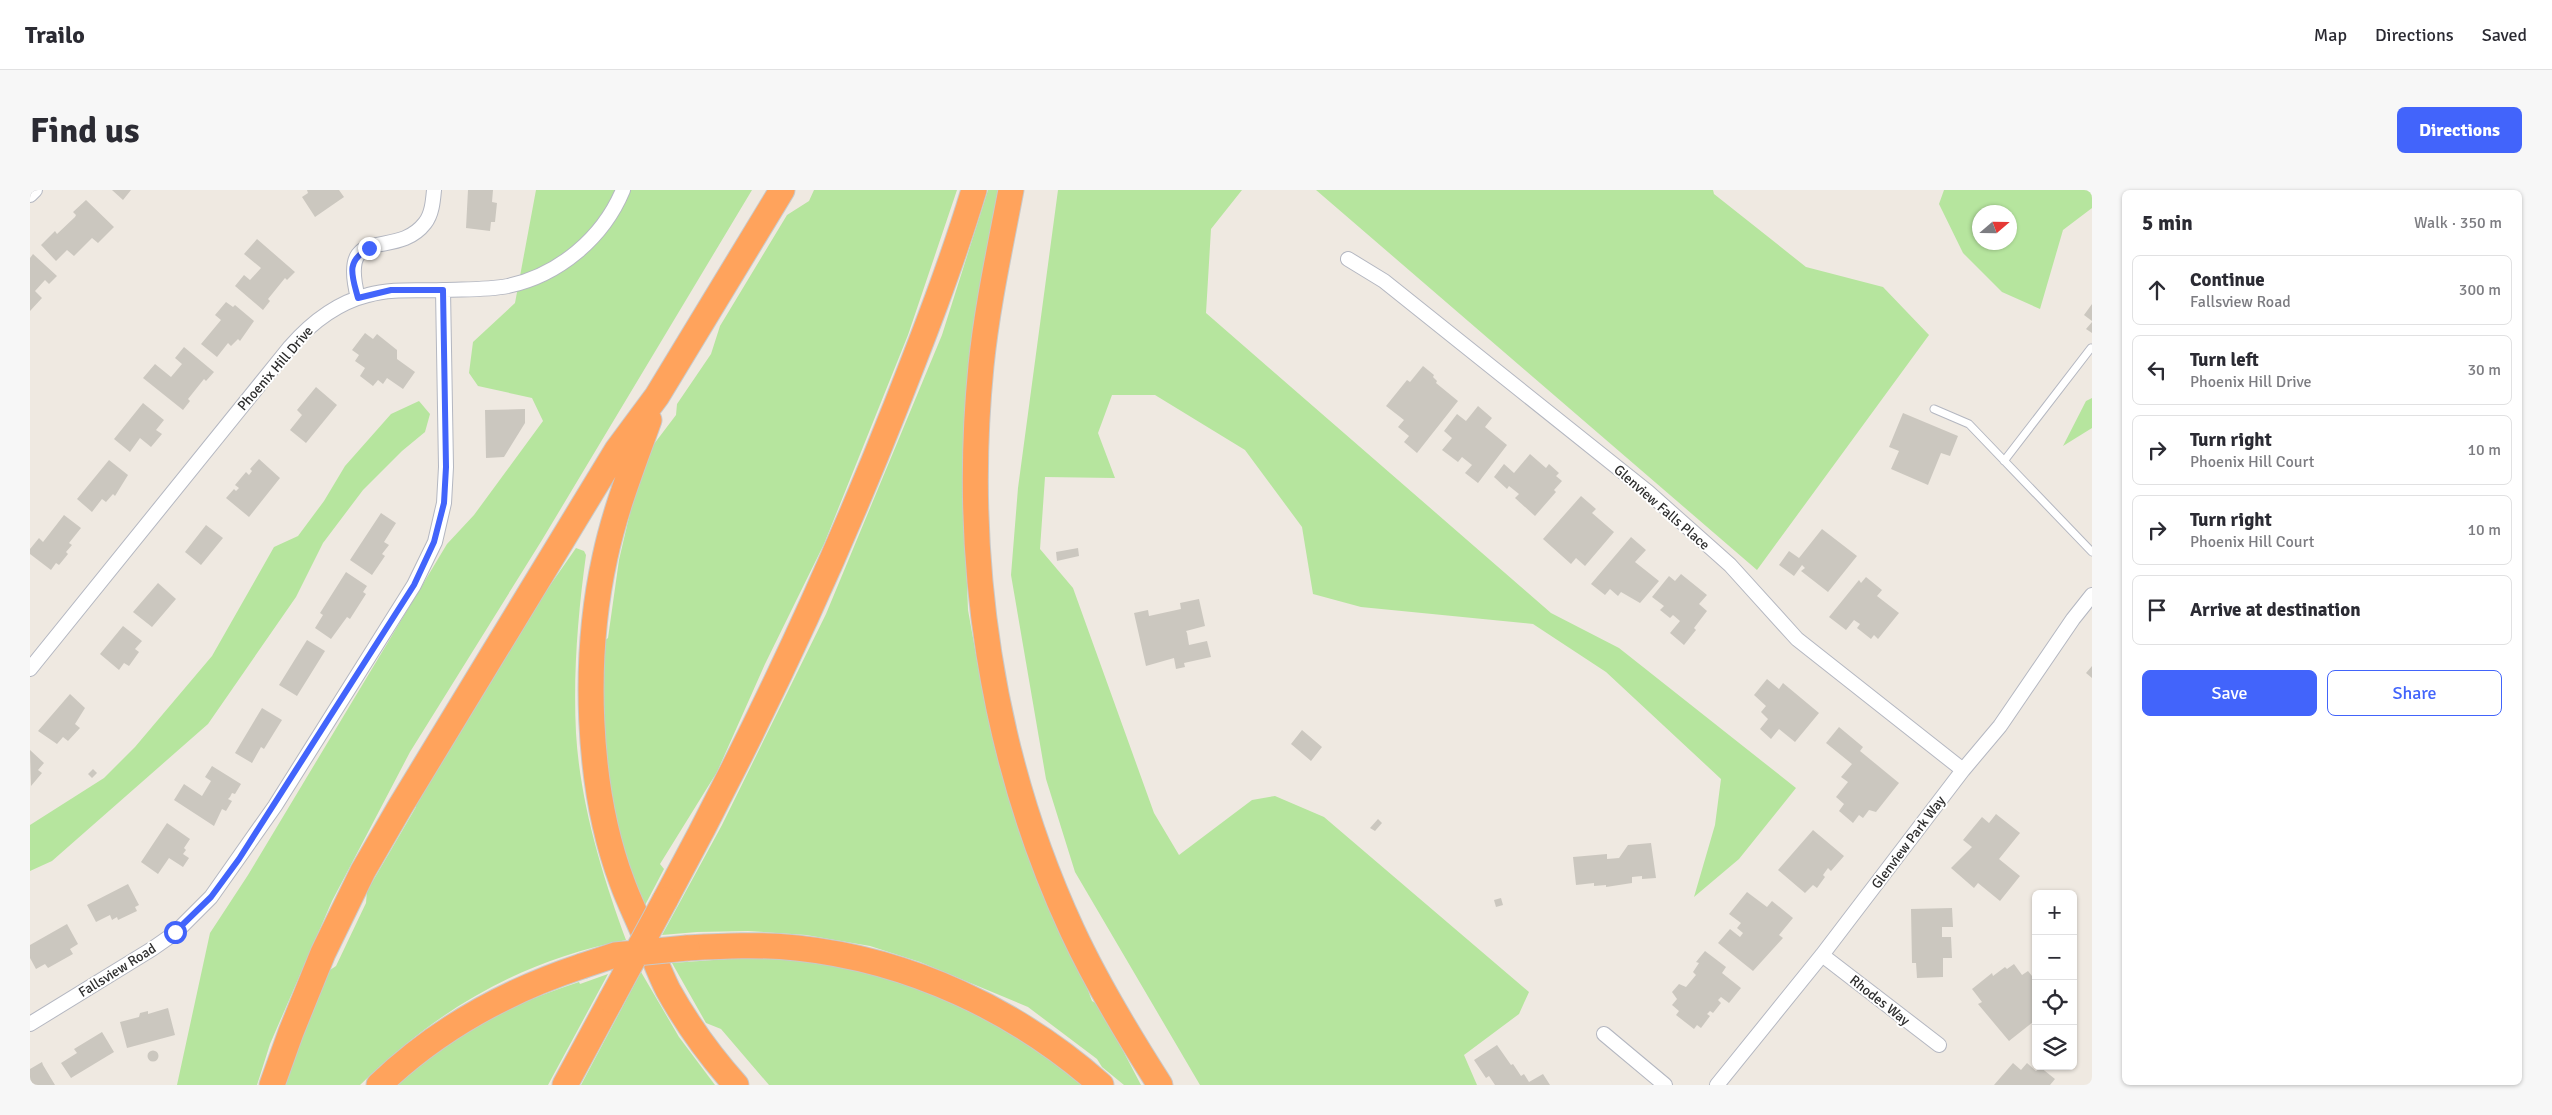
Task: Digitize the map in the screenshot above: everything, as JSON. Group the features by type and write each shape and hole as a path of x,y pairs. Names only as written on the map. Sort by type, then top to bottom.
{"highway":[{"path":"272,1085 291,1032 323,954 363,871 617,450 657,396 782,190"},
{"path":"565,1085 747,744 820,591 859,501 927,328 974,190"},
{"path":"1011,190 990,298 981,365 976,433 975,510 984,629 996,698 1020,791 1043,860 1072,930 1107,998 1160,1085"},
{"path":"657,396 617,512 605,557 595,614 591,670 593,737 599,786 621,881 668,989 699,1040 736,1085"},
{"path":"379,1085 405,1060 432,1040 478,1011 554,975 615,955 744,945 796,948 853,957 909,972 954,990 1019,1023 1057,1049 1101,1085"}],"street":[{"path":"30,196 35,190"},
{"path":"358,298 353,273 354,258 369,248 413,235 426,223 432,208 434,190"},
{"name":"Phoenix Hill Drive","path":"30,669 302,333 324,315 358,298 391,290 443,290 507,286 524,281 564,262 583,248 602,228 616,206 623,190"},
{"name":"Glenview Falls Place","path":"1348,259 1384,281 1648,492 1730,565 1797,639 1963,770"},
{"name":"Fallsview Road","path":"30,1024 152,949 175,932 211,897 275,806 414,585 434,542 444,503 446,467 443,290"},
{"name":"Glenview Park Way","path":"1717,1085 1822,955 1963,770 2000,726 2073,619 2092,595"},
{"name":"Rhodes Way","path":"1822,955 1939,1045"},
{"path":"1604,1034 1665,1085"}],"lane":[{"path":"2004,461 2091,348"},
{"path":"1934,409 1969,424 2092,552"}],"green space":[{"path":"536,190 752,190 542,540 410,752 332,901 270,1044 257,1085 177,1085 210,933 248,875 447,544 474,515 543,421 532,398 478,386 469,373 473,342 515,303"},
{"path":"814,190 957,190 908,335 824,544 765,664 717,772 660,864 664,869 643,909 626,856 613,801 605,749 603,703 603,642 608,638 619,560 633,500 654,444 676,415 677,404 711,354 720,326 787,215 809,201"},
{"path":"988,190 1000,190 967,398 964,504 968,610 980,677 995,743 1092,1001 1099,1005 1141,1085 1124,1085 1102,1067 1097,1059 1028,1007 920,962 870,946 806,935 748,931 662,935 722,825 826,614 942,335"},
{"path":"1058,190 1242,190 1211,229 1206,313 1551,613 1619,648 1796,788 1739,859 1694,897 1715,825 1721,779 1606,672 1533,624 1361,607 1313,594 1302,527 1245,450 1155,395 1112,395 1098,433 1115,478 1045,477 1040,549 1073,588 1154,813 1179,855 1252,800 1275,796 1324,817 1529,992 1519,1014 1464,1055 1477,1085 1200,1085 1075,872 1046,779 1011,575 1018,488"},
{"path":"1316,190 1713,190 1714,194 1806,267 1883,287 1929,335 1757,570"},
{"path":"1944,190 2092,190 2092,208 2063,230 2040,309 2002,292 1963,253 1939,204"},
{"path":"2092,398 2092,428 2063,446 2086,401"},
{"path":"419,401 430,414 425,432 402,451 363,490 323,543 296,597 208,724 52,861 30,871 30,825 104,778 135,747 212,656 274,547 298,536 324,501 345,466 391,414"},
{"path":"576,548 584,551 586,555 576,666 575,711 578,759 587,812 601,864 626,940 587,949 550,961 482,992 420,1033 360,1085 283,1085 327,972 336,966 366,903 367,891 416,807 416,800 521,627"},
{"path":"755,957 799,958 905,980 1022,1037 1085,1085 769,1085 721,1029 706,1023 672,963"},
{"path":"641,972 679,1037 715,1085 581,1085"},
{"path":"608,974 548,1085 391,1085 447,1041 485,1019 548,993"}],"building":[{"path":"112,190 131,190 123,200"},
{"path":"307,190 339,190 344,197 315,217 302,197 308,193"},
{"path":"468,190 493,190 492,202 497,203 495,222 491,222 490,231 466,228"},
{"path":"86,200 114,227 98,243 92,238 74,256 67,250 56,261 41,245 55,231 57,234 75,217 76,215 73,212"},
{"path":"257,239 295,272 287,280 285,278 268,299 270,301 263,310 235,286 244,275 250,280 261,268 244,254"},
{"path":"33,254 57,276 49,284 45,280 35,291 42,298 30,311 30,258"},
{"path":"226,302 233,307 235,305 254,321 240,341 238,339 231,346 228,343 217,357 201,344 221,320 215,315"},
{"path":"2092,304 2092,321 2084,315"},
{"path":"2092,322 2092,333 2086,329"},
{"path":"365,333 373,339 377,334 397,350 397,359 415,372 403,389 387,378 383,384 378,380 373,386 360,376 365,368 355,361 359,355 352,350"},
{"path":"184,347 214,372 206,381 204,379 188,399 190,401 183,410 143,378 155,364 171,377 182,364 175,358"},
{"path":"1423,366 1434,375 1436,383 1458,401 1417,453 1404,442 1409,436 1398,427 1404,420 1386,406 1407,380 1410,382"},
{"path":"316,387 337,405 306,443 290,430 302,415 297,410"},
{"path":"143,403 164,420 156,430 162,434 151,447 140,438 130,452 114,439"},
{"path":"1478,406 1492,418 1485,427 1507,445 1478,483 1465,473 1472,465 1462,457 1458,462 1442,450 1452,438 1444,431 1457,414 1466,421"},
{"path":"525,409 525,423 504,457 486,458 485,410"},
{"path":"1903,413 1958,436 1950,456 1941,453 1928,485 1891,469 1899,451 1889,447"},
{"path":"1530,454 1546,468 1549,464 1559,473 1556,476 1562,481 1554,490 1556,492 1535,516 1515,498 1519,494 1509,486 1507,489 1494,477 1504,464 1514,473"},
{"path":"259,459 280,478 249,517 226,498 234,489 236,491 239,488 235,485 246,472 249,475 252,471 250,469"},
{"path":"109,460 128,475 115,496 113,494 106,502 102,499 92,512 77,499"},
{"path":"1581,496 1596,509 1592,513 1614,532 1585,566 1576,558 1571,564 1543,539"},
{"path":"381,513 396,523 384,542 389,545 382,554 385,556 372,575 350,560"},
{"path":"64,515 81,528 69,543 72,545 66,552 68,554 59,565 56,563 51,570 30,554 30,549 39,538 43,542"},
{"path":"206,525 223,538 201,565 185,552"},
{"path":"1822,529 1857,556 1828,592 1801,571 1805,568 1802,565 1794,576 1779,565 1789,551 1799,558"},
{"path":"1631,537 1646,550 1635,562 1659,581 1640,603 1621,592 1618,596 1610,589 1605,595 1591,584"},
{"path":"1078,548 1079,556 1057,561 1056,552"},
{"path":"346,572 367,586 363,592 366,594 350,619 347,617 331,639 315,628 323,615 320,613"},
{"path":"1681,574 1707,595 1699,604 1707,611 1694,628 1696,630 1684,645 1670,633 1680,621 1673,615 1670,618 1660,610 1664,606 1652,597 1669,576 1675,581"},
{"path":"1866,577 1882,590 1877,596 1899,613 1878,639 1874,635 1871,639 1857,628 1860,624 1854,620 1846,630 1829,617 1859,580 1861,583"},
{"path":"158,583 176,599 152,627 133,612"},
{"path":"1199,599 1205,626 1186,631 1189,645 1207,641 1211,657 1184,663 1185,667 1176,669 1174,658 1146,666 1134,613 1148,610 1149,616 1181,609 1180,603"},
{"path":"123,626 142,641 135,649 139,652 129,666 124,663 119,670 100,654"},
{"path":"307,640 325,651 297,696 279,685"},
{"path":"2092,666 2092,678 2086,673"},
{"path":"1767,679 1779,689 1783,683 1819,713 1795,742 1779,729 1771,739 1760,729 1768,719 1761,712 1766,706 1754,695"},
{"path":"70,694 85,708 75,724 80,728 68,741 63,737 57,744 38,731"},
{"path":"262,708 282,720 264,749 261,747 252,763 235,753"},
{"path":"1839,727 1863,747 1860,751 1899,783 1876,812 1869,810 1863,818 1859,815 1853,823 1839,811 1844,804 1836,797 1848,782 1841,777 1852,764 1826,743"},
{"path":"1302,730 1322,747 1311,761 1291,744"},
{"path":"30,750 44,763 38,770 42,773 31,786"},
{"path":"212,766 241,784 235,794 232,793 228,799 232,801 226,811 222,809 214,826 174,800 184,784 202,796 211,781 205,777"},
{"path":"93,769 97,773 92,778 88,774"},
{"path":"1996,814 2020,833 1999,859 2020,876 2000,901 1978,883 1974,888 1951,868 1972,847 1963,840 1982,817 1989,823"},
{"path":"1378,819 1382,823 1375,831 1370,828"},
{"path":"167,823 190,839 184,848 186,850 183,854 189,858 183,867 169,858 158,874 141,862"},
{"path":"1813,830 1844,856 1831,871 1828,868 1823,875 1825,877 1817,888 1813,885 1805,893 1778,870"},
{"path":"1651,843 1656,878 1642,879 1642,876 1632,877 1632,883 1606,887 1606,885 1594,886 1594,883 1576,885 1573,857 1607,854 1607,859 1619,858 1628,845"},
{"path":"128,884 139,905 135,907 137,911 118,920 117,917 112,920 110,915 96,922 87,905"},
{"path":"1747,892 1767,907 1772,901 1793,918 1779,935 1783,938 1753,971 1718,943 1730,929 1740,937 1743,933 1737,928 1741,923 1729,914"},
{"path":"1501,898 1503,905 1496,907 1494,900"},
{"path":"1952,908 1953,927 1942,927 1942,937 1951,937 1952,958 1943,958 1943,977 1917,978 1916,963 1912,963 1911,909"},
{"path":"67,924 78,944 70,949 73,954 48,968 45,964 36,969 30,958 30,945"},
{"path":"1705,951 1726,967 1722,973 1741,988 1729,1003 1721,997 1718,1000 1721,1003 1713,1013 1710,1011 1707,1014 1710,1016 1701,1028 1697,1025 1694,1029 1676,1015 1679,1011 1672,1005 1677,999 1672,992 1679,984 1686,987 1696,975 1693,972 1699,963 1696,962"},
{"path":"2014,964 2022,975 2028,971 2032,976 2032,1023 2009,1041 1978,1004 1982,1002 1972,989 1992,973 1993,976 2005,967 2007,969"},
{"path":"168,1008 175,1035 127,1048 120,1022 139,1017 140,1013 148,1011 148,1014"},
{"path":"102,1032 114,1052 71,1078 61,1063 77,1053 74,1049"},
{"path":"1497,1045 1521,1076 1524,1074 1529,1082 1543,1074 1550,1085 1495,1085 1489,1076 1486,1078 1474,1060"},
{"path":"153,1050 159,1056 153,1062 147,1056"},
{"path":"42,1062 55,1085 30,1085 30,1069"},
{"path":"2013,1063 2021,1070 2027,1063 2032,1070 2044,1070 2055,1079 2050,1085 1994,1085"}],"route":[{"path":"175,932 211,897 275,806 414,585 428,558 440,525 444,503 446,467 443,290 391,290 368,294 358,298 353,280 352,265 354,258 369,248"}]}
